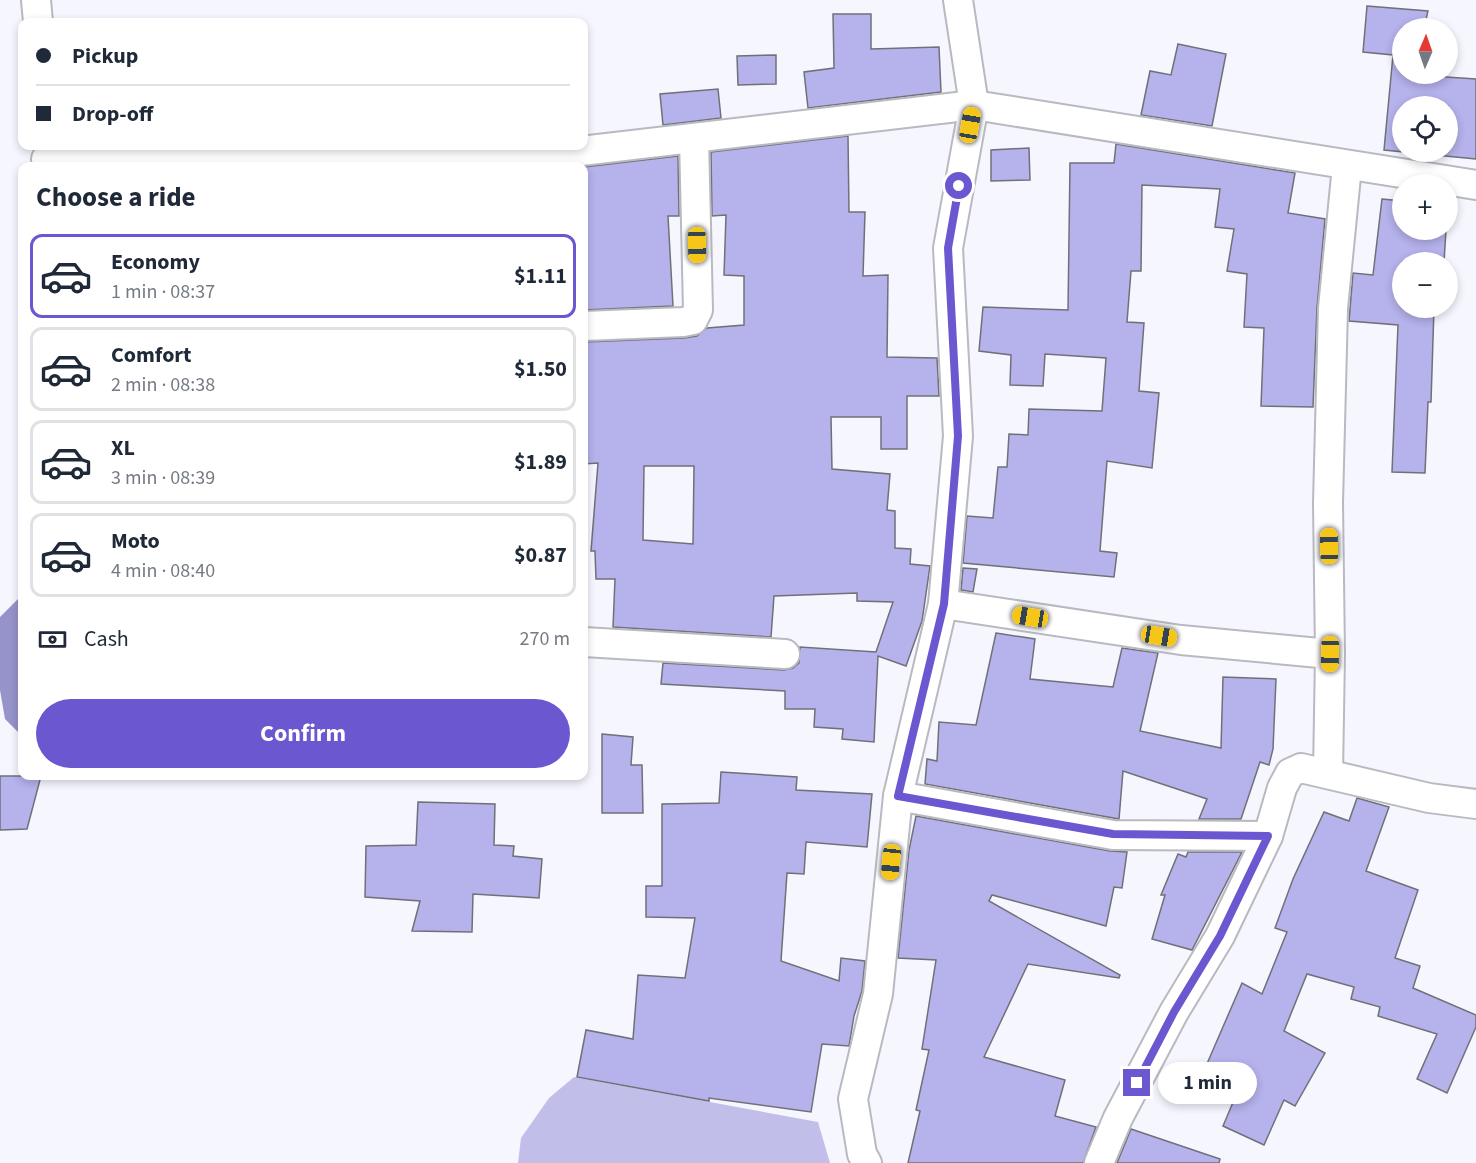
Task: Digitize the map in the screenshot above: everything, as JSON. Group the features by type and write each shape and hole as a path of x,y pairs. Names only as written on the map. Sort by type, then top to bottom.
{"street":[{"path":"36,0 38,18"},
{"path":"867,1163 862,1154 853,1100 878,994 898,796 944,604 958,436 948,248 974,105 958,0"},
{"path":"46,157 207,162 581,151 974,105 1476,185"},
{"path":"588,326 693,320 698,310 694,138"},
{"path":"1328,774 1330,654 1328,503 1333,308 1347,166"},
{"path":"944,604 1181,640 1330,654"},
{"path":"588,642 785,654"},
{"path":"1099,1163 1118,1118 1174,1012 1220,936 1268,836 1282,789 1290,773 1302,768 1429,798 1476,804"},
{"path":"898,796 1113,834 1268,836"}],"shaded area":[{"path":"18,599 18,732 5,719 0,690 0,617"},
{"path":"574,1077 818,1122 830,1163 518,1163 521,1138 549,1098"}],"building":[{"path":"1367,6 1428,11 1426,18 1392,18 1392,55 1363,52"},
{"path":"833,14 871,14 871,49 939,47 941,92 808,108 804,72 834,68"},
{"path":"1178,44 1226,54 1212,126 1141,115 1150,71 1171,75"},
{"path":"776,55 776,84 738,85 737,56"},
{"path":"1392,66 1392,84 1458,84 1458,78 1476,79 1476,159 1458,157 1458,96 1392,96 1392,151 1384,150"},
{"path":"718,89 721,118 663,125 660,94"},
{"path":"848,136 849,212 865,212 863,276 888,275 887,357 937,358 939,396 907,396 907,449 881,449 881,417 831,417 832,469 890,474 887,510 895,511 895,548 911,549 910,564 930,566 922,621 906,666 878,656 874,742 842,739 843,729 814,727 815,709 785,709 785,691 661,684 663,663 784,670 793,668 799,663 800,647 876,652 893,602 857,601 857,593 774,596 771,637 613,627 615,579 596,579 595,551 591,551 598,463 588,464 588,342 684,338 697,336 707,328 744,325 744,276 724,275 726,215 712,216 711,152","holes":["644,466 694,466 693,544 643,540"]},
{"path":"1116,144 1295,173 1288,213 1325,219 1317,308 1313,407 1261,406 1264,328 1244,327 1247,274 1227,271 1234,229 1215,227 1220,189 1142,185 1141,271 1131,271 1127,322 1144,323 1139,391 1159,393 1152,468 1107,461 1100,551 1117,553 1114,577 963,563 967,516 993,518 998,467 1007,467 1009,434 1028,435 1029,409 1102,411 1106,358 1045,354 1043,386 1010,385 1011,355 979,351 983,307 1068,310 1070,163 1114,163"},
{"path":"1029,148 1030,180 991,181 991,150"},
{"path":"678,156 679,216 668,216 673,306 588,310 588,167"},
{"path":"1382,199 1392,200 1392,240 1445,240 1445,252 1392,252 1392,318 1434,318 1431,402 1428,402 1425,473 1392,472 1398,325 1349,321 1353,273 1373,275"},
{"path":"963,568 977,569 973,592 961,590"},
{"path":"996,633 1035,639 1030,679 1113,687 1122,648 1158,653 1140,731 1221,748 1223,677 1276,679 1273,749 1269,765 1260,762 1241,819 1199,819 1207,799 1123,771 1119,819 925,784 927,759 937,761 939,722 976,725"},
{"path":"602,734 633,737 631,765 642,765 643,813 602,813"},
{"path":"721,772 797,777 796,790 872,794 867,847 806,842 804,874 787,873 781,961 839,981 841,958 865,961 862,991 854,1016 849,1046 822,1044 811,1112 709,1098 709,1101 577,1077 586,1030 633,1039 638,975 685,978 695,918 646,917 646,886 662,886 662,804 719,803"},
{"path":"0,776 18,776 18,780 40,780 27,829 0,830"},
{"path":"1357,798 1389,807 1366,871 1418,890 1395,958 1420,966 1413,988 1476,1015 1476,1027 1447,1093 1417,1079 1437,1034 1378,1016 1380,1007 1351,999 1354,987 1307,974 1284,1031 1325,1053 1295,1106 1284,1100 1264,1145 1223,1126 1242,1081 1206,1066 1242,983 1262,994 1287,932 1275,928 1293,879 1324,812 1349,821"},
{"path":"418,802 495,804 494,845 514,846 513,856 542,859 539,898 473,894 472,932 412,931 420,901 365,897 366,846 416,845"},
{"path":"916,816 1110,851 1127,852 1122,888 1114,887 1106,926 992,895 989,901 1120,975 1119,978 1028,964 984,1057 1065,1080 1055,1116 1096,1127 1083,1163 908,1163 920,1111 916,1110 929,1050 922,1049 936,960 898,958 909,850"},
{"path":"1188,852 1242,852 1192,950 1152,939 1165,895 1161,895 1178,854 1186,857"},
{"path":"1131,1129 1220,1159 1219,1163 1117,1163"}],"route":[{"path":"959,186 948,248 958,436 944,604 898,796 1113,834 1268,836 1220,936 1174,1012 1137,1083"}]}
